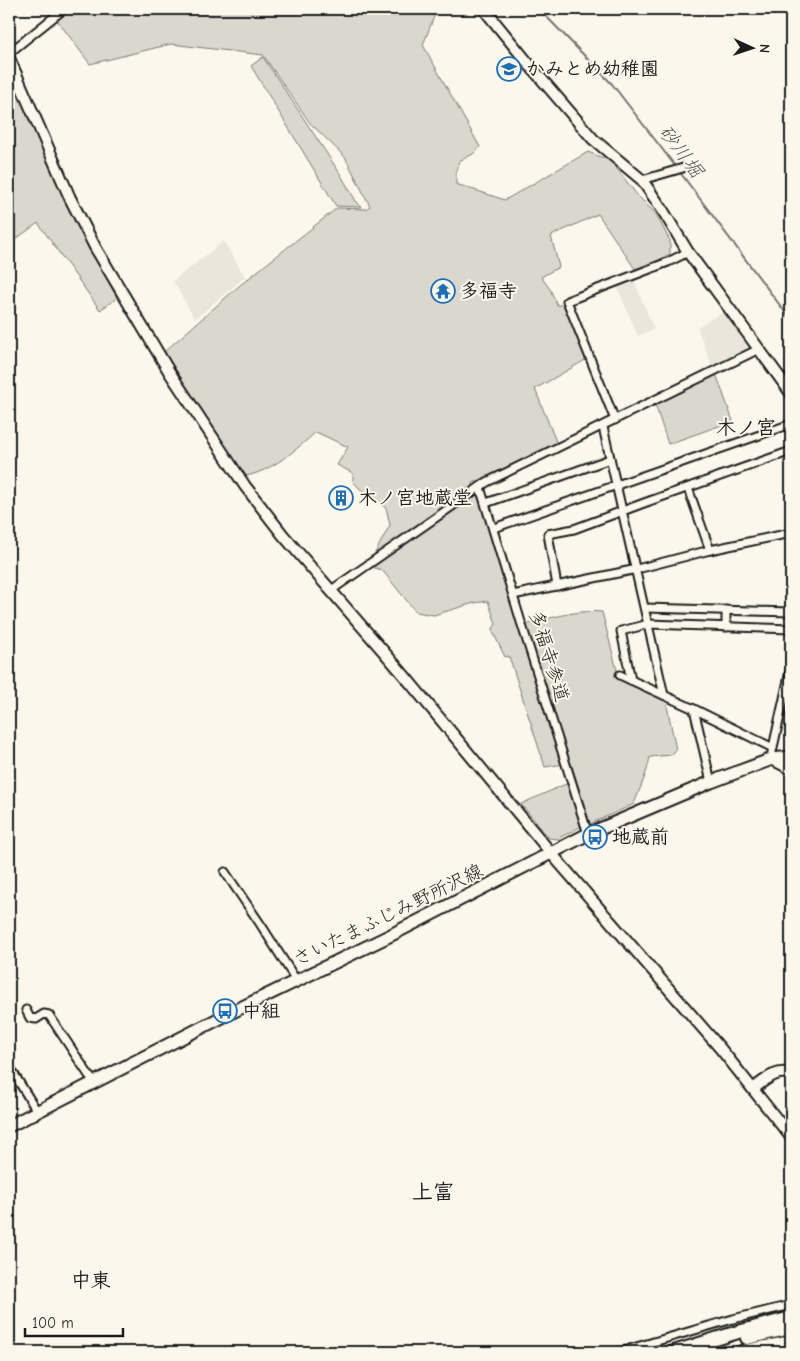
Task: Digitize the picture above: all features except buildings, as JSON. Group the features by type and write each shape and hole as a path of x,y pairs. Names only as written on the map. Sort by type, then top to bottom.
{"highway":[{"path":"674,1352 791,1318"},
{"path":"684,1352 791,1328"},
{"path":"741,1352 791,1342"}],"main road":[{"name":"さいたまふじみ野所沢線","path":"9,1126 588,834 772,754 791,757"}],"street":[{"path":"9,53 64,9"},
{"path":"484,9 503,34 593,139 642,180 688,252 791,393"},
{"path":"9,58 79,216 144,331 244,486 551,853 720,1048 791,1137"},
{"path":"642,180 683,168"},
{"path":"615,420 567,301 668,262 688,252"},
{"path":"330,591 480,487 759,349"},
{"path":"494,528 791,424"},
{"path":"603,427 664,695"},
{"path":"557,586 548,534 574,529 622,510 791,451"},
{"path":"486,503 610,459"},
{"name":"多福寺参道","path":"480,487 588,834"},
{"path":"688,488 710,550"},
{"path":"513,595 791,533"},
{"path":"645,608 791,612"},
{"path":"726,610 726,627"},
{"path":"631,680 621,631 649,624 791,629"},
{"path":"772,754 791,666"},
{"path":"620,675 694,709 772,754 791,769"},
{"path":"694,709 711,782"},
{"path":"224,872 296,980"},
{"path":"26,1010 30,1018 36,1019 44,1014 49,1015 94,1083"},
{"path":"9,1066 38,1112"},
{"path":"753,1089 778,1072 791,1073"},
{"path":"619,1352 791,1304"}],"shaded area":[{"path":"72,9 155,9 157,13 163,9 437,9 423,45 480,147 473,154 459,161 456,172 456,184 505,200 588,152 611,161 637,195 656,214 670,241 670,254 653,263 635,269 598,214 551,236 559,267 541,277 550,289 557,305 564,305 587,359 535,389 557,444 473,483 498,555 519,627 549,618 581,612 602,612 619,678 666,701 676,750 671,755 650,757 634,804 590,824 571,763 545,767 509,656 505,657 492,630 496,624 488,601 474,603 434,615 416,612 382,570 368,566 390,525 386,508 359,488 353,481 353,473 337,465 348,447 316,432 274,465 255,474 245,476 164,352 239,286 337,208 366,209 370,206 345,157 310,123 263,55 171,44 90,64 57,20"},
{"path":"263,57 356,201 362,207 336,206 251,66"},
{"path":"9,70 61,192 117,298 100,310 38,223 9,244"},
{"path":"224,241 245,277 195,319 173,281"},
{"path":"633,278 654,329 638,336 616,284"},
{"path":"725,311 751,346 750,351 713,369 697,327"},
{"path":"716,374 733,421 668,444 655,404"},
{"path":"568,783 582,826 557,839 549,838 521,804"}],"waterway":[{"name":"砂川堀","path":"539,9 612,84 676,167"},
{"name":"砂川堀","path":"679,171 791,320"}],"place":[{"name":"かみとめ幼稚園","path":"509,69"},
{"name":"多福寺","path":"443,291"},
{"name":"木ノ宮地蔵堂","path":"341,498"},
{"name":"地蔵前","path":"595,837"},
{"name":"中組","path":"225,1011"}],"district":[{"name":"木ノ宮","path":"746,427"},
{"name":"上富","path":"433,1192"},
{"name":"中東","path":"91,1280"}]}
